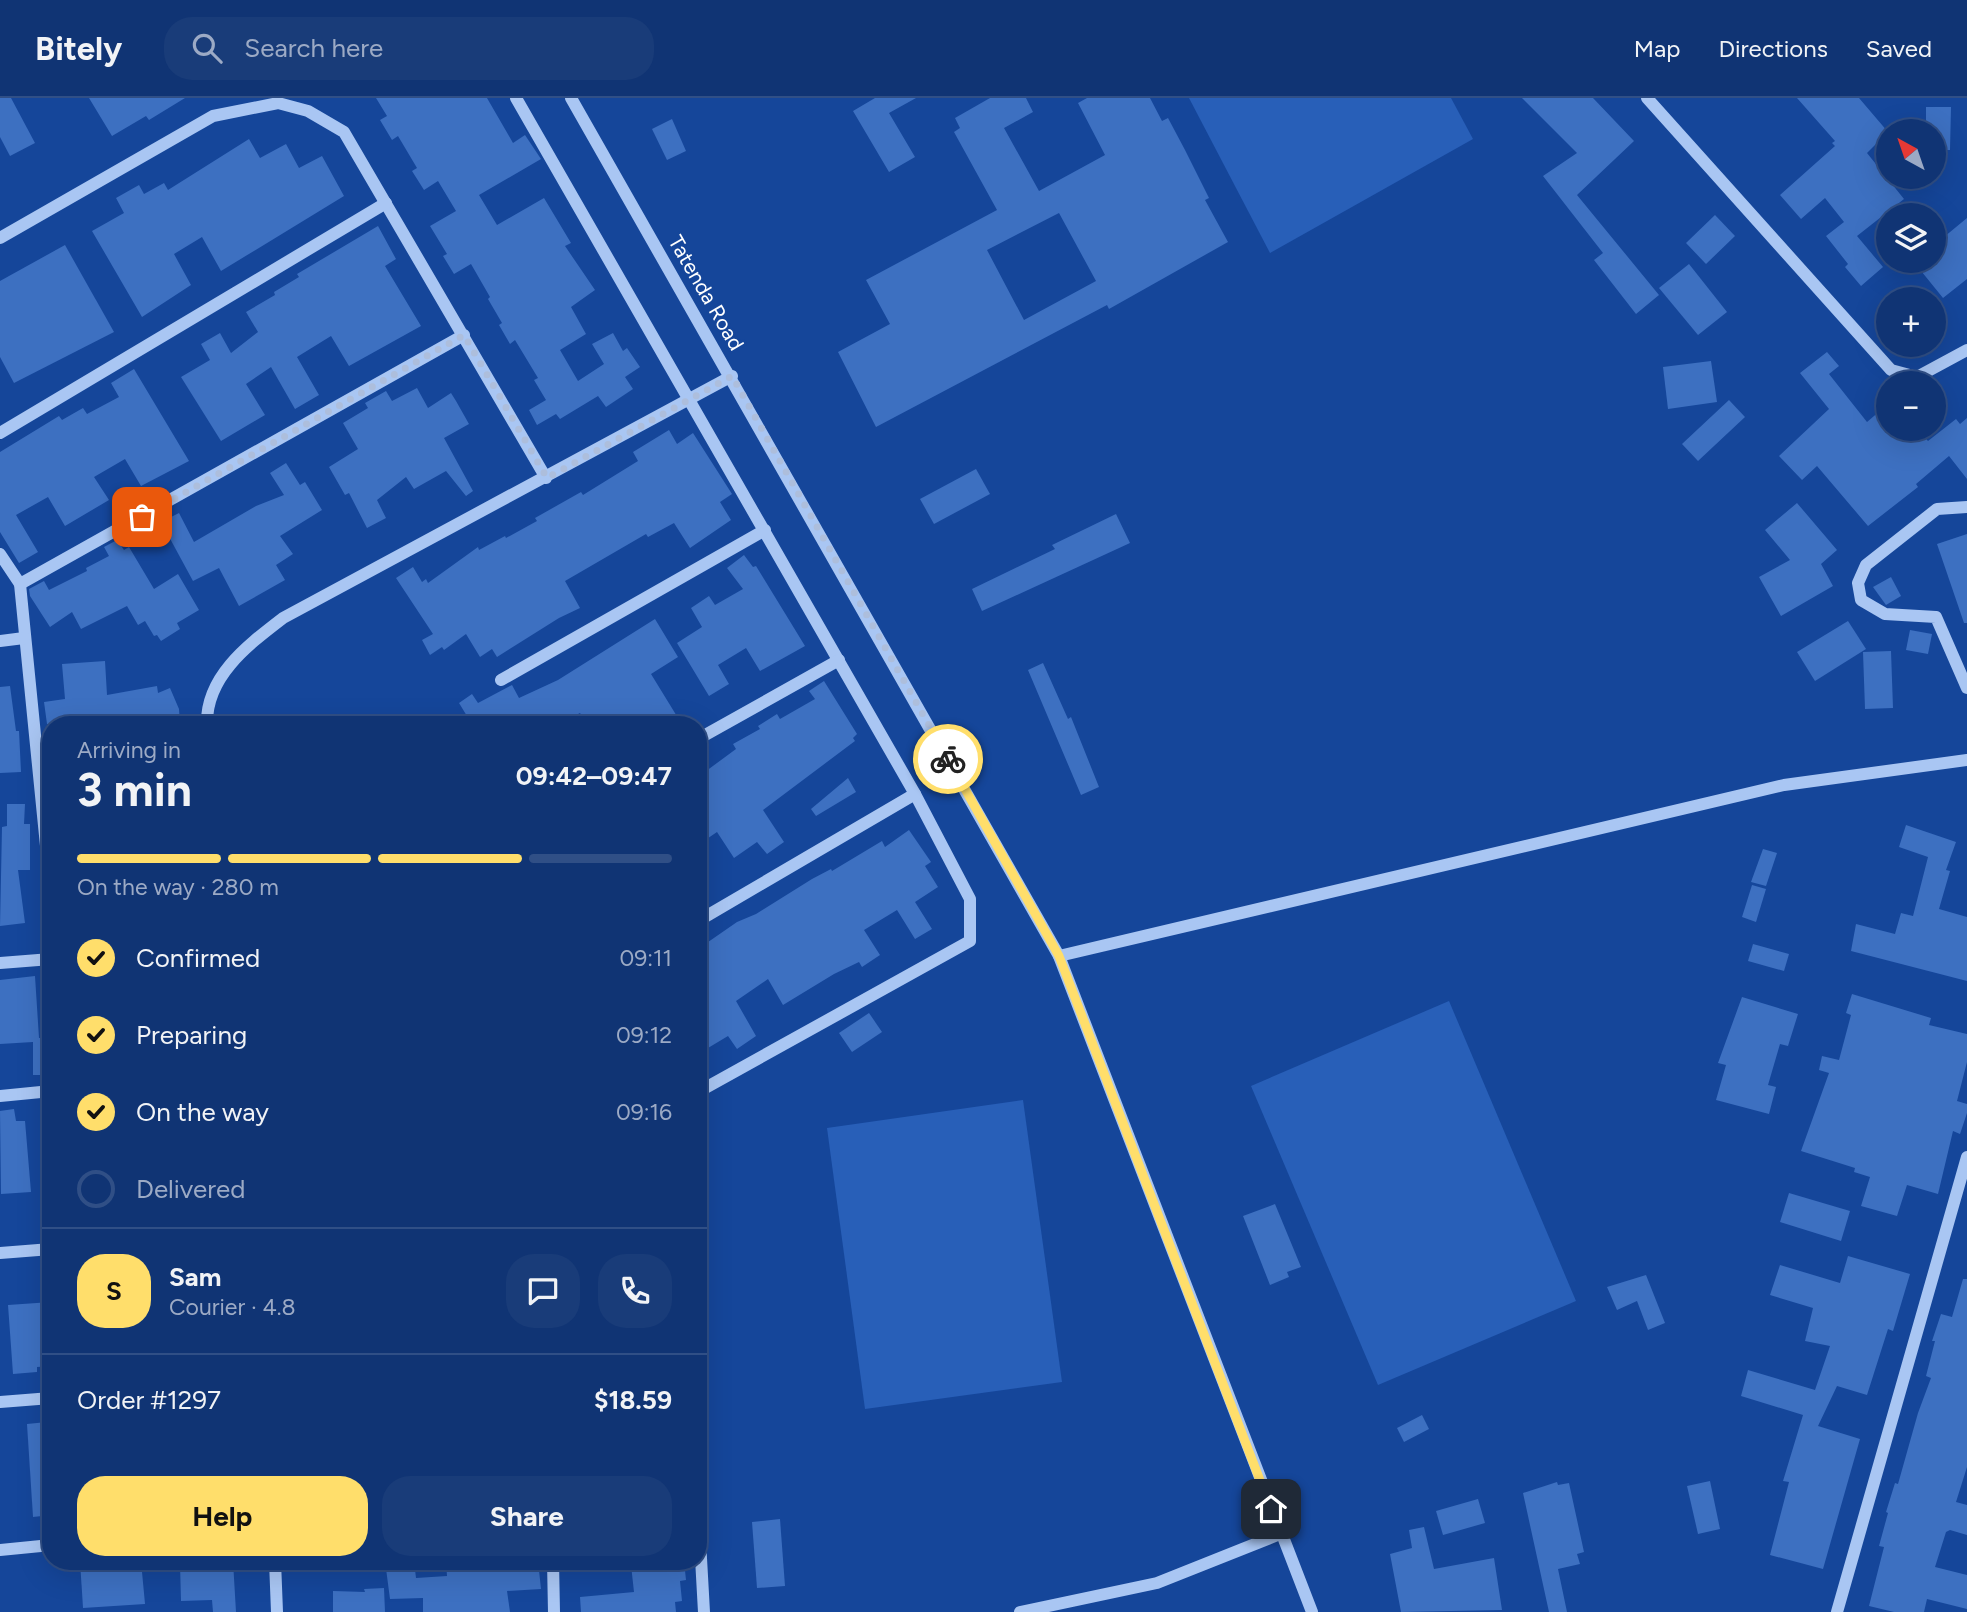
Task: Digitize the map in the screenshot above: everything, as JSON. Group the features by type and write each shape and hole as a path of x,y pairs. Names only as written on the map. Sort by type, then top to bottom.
{"street":[{"path":"516,98 915,794 970,899 970,941 707,1088"},
{"name":"Tatenda Road","path":"572,98 1059,956 1312,1612"},
{"path":"1647,98 1891,370 1917,377 1967,350"},
{"path":"0,238 213,116 278,103 308,111 344,132 547,478"},
{"path":"0,433 386,204"},
{"path":"20,584 464,335"},
{"path":"208,716 214,685 244,647 283,618 732,376"},
{"path":"1967,508 1937,509 1866,565 1858,583 1861,600 1885,614 1936,617 1967,688"},
{"path":"501,680 765,530"},
{"path":"0,554 20,584 42,810"},
{"path":"0,641 24,638"},
{"path":"707,734 839,660"},
{"path":"1059,956 1784,785 1967,760"},
{"path":"707,915 915,794"},
{"path":"0,963 42,960"},
{"path":"0,1096 42,1092"},
{"path":"1837,1612 1967,1157"},
{"path":"0,1253 42,1250"},
{"path":"0,1402 42,1399"},
{"path":"1020,1612 1157,1583 1280,1534"},
{"path":"0,1550 42,1546"},
{"path":"275,1570 276,1612"},
{"path":"553,1570 554,1612"},
{"path":"702,1570 704,1612"}],"shaded area":[{"path":"1189,98 1451,98 1473,139 1270,253"},
{"path":"1449,1001 1576,1301 1378,1385 1251,1086"},
{"path":"1023,1100 1062,1382 865,1409 827,1128"}],"building":[{"path":"0,98 11,98 35,143 10,156 0,137"},
{"path":"89,98 185,98 149,120 146,116 112,136"},
{"path":"376,98 487,98 513,143 525,135 541,159 479,195 497,225 544,198 571,243 565,246 595,290 571,307 586,334 560,350 578,381 604,364 592,344 613,333 623,351 627,348 640,367 625,377 633,389 606,407 598,396 560,419 556,414 537,425 529,410 546,400 534,380 538,378 515,340 510,344 499,325 502,323 488,299 490,297 471,264 454,274 443,256 447,254 430,226 456,211 438,181 424,190 412,171 417,168 398,136 392,140 380,120 387,116"},
{"path":"875,98 916,98 889,113 915,157 889,172 853,111"},
{"path":"990,98 1026,98 1033,112 1004,128 1039,191 1105,155 1078,103 1087,98 1150,98 1162,121 1168,118 1209,198 1205,200 1228,242 1109,309 1107,305 876,427 838,352 890,324 866,280 997,210 954,132 960,128 955,118","holes":["1059,213 1096,281 1024,320 987,250"]},
{"path":"1522,98 1593,98 1634,141 1577,195 1659,295 1636,314 1594,260 1603,253 1543,176 1577,153"},
{"path":"1797,98 1859,98 1877,119 1876,144 1867,153 1876,164 1876,189 1896,189 1904,199 1899,203 1876,203 1876,221 1857,236 1876,259 1876,273 1861,286 1845,267 1848,264 1826,236 1844,222 1825,198 1801,219 1780,195 1835,146 1832,143 1835,141"},
{"path":"1926,107 1951,107 1950,150 1946,150 1946,119 1926,119"},
{"path":"672,119 686,151 667,160 652,129"},
{"path":"249,139 260,158 286,144 299,168 322,156 344,196 221,271 202,237 174,254 191,285 142,317 92,231 124,213 116,198 139,185 144,194 164,183 168,190"},
{"path":"1715,215 1735,236 1706,264 1686,243"},
{"path":"1967,218 1967,279 1946,296 1946,287 1934,287 1923,273 1946,273 1946,235"},
{"path":"378,226 396,259 385,266 421,326 349,366 331,336 297,357 319,395 295,409 271,367 246,384 265,415 221,441 181,377 210,360 201,344 220,333 231,353 258,332 246,312 275,295 274,292 299,277 297,274"},
{"path":"65,245 114,332 14,383 0,357 0,281"},
{"path":"1689,264 1727,312 1698,335 1659,288"},
{"path":"1827,352 1839,366 1829,374 1867,422 1876,414 1876,441 1946,441 1946,427 1956,419 1960,424 1967,418 1967,479 1949,456 1916,484 1918,487 1868,526 1817,466 1802,480 1779,456 1829,409 1800,373"},
{"path":"1711,361 1717,402 1668,409 1663,367"},
{"path":"134,369 189,461 141,486 125,459 94,477 109,500 65,526 48,497 16,515 38,552 19,563 0,532 0,452 59,416 62,420 83,408 87,414 119,397 111,383"},
{"path":"417,388 428,408 451,393 469,424 444,438 473,491 466,496 446,471 414,489 406,477 377,500 386,518 367,528 349,493 345,495 329,467 358,449 343,423 368,408 365,403 386,391 392,401"},
{"path":"1729,400 1745,417 1698,461 1682,444"},
{"path":"669,430 677,444 693,433 732,494 720,502 731,520 690,548 674,523 648,537 646,534 565,581 580,608 497,657 492,649 480,657 466,634 444,650 442,647 430,655 422,640 433,634 396,578 413,567 422,582 426,579 428,583 478,547 479,550 505,536 506,538 537,521 535,518 581,492 583,495 638,461 633,452"},
{"path":"286,463 300,485 305,482 322,510 280,536 293,554 276,565 285,580 239,606 219,568 193,581 161,522 179,513 194,542 256,506 284,495 270,473"},
{"path":"976,469 990,494 934,524 920,499"},
{"path":"1797,503 1837,550 1821,564 1833,586 1781,616 1759,577 1790,560 1765,530"},
{"path":"1116,514 1130,543 982,611 972,589 1055,549 1052,545"},
{"path":"1967,534 1967,623 1964,623 1937,544"},
{"path":"117,540 124,550 129,547 154,589 178,574 199,610 177,623 180,629 161,641 157,635 154,636 145,621 138,625 127,606 81,629 72,612 50,627 30,596 29,589 44,581 49,590 87,571 86,568 109,556 104,547"},
{"path":"744,555 753,567 756,566 805,646 760,671 746,648 718,665 729,684 709,696 677,643 702,627 691,608 709,596 715,605 743,589 727,568"},
{"path":"1891,577 1901,596 1886,605 1873,587"},
{"path":"655,619 678,657 651,674 677,716 582,716 580,713 574,716 467,716 459,703 472,694 478,703 512,685 519,698 558,680"},
{"path":"1848,621 1866,649 1815,681 1797,652"},
{"path":"1910,630 1932,634 1928,654 1906,650"},
{"path":"1891,651 1893,708 1865,709 1863,652"},
{"path":"105,661 107,695 157,686 158,693 170,688 179,716 46,716 44,702 65,699 62,664"},
{"path":"1043,663 1068,719 1071,717 1099,787 1081,795 1028,670"},
{"path":"824,681 857,734 853,738 855,741 763,810 784,842 767,854 757,842 734,858 717,832 707,839 707,770 736,749 733,744 760,729 758,726 777,714 780,719 815,699 809,691"},
{"path":"10,686 16,731 19,731 21,772 0,773 0,687"},
{"path":"848,778 856,792 816,816 811,809"},
{"path":"7,804 25,804 24,824 30,824 30,870 18,870 25,923 0,926 2,827 7,826"},
{"path":"1906,825 1956,842 1946,870 1950,871 1939,909 1967,917 1967,981 1851,951 1856,924 1895,934 1901,913 1913,916 1928,857 1899,847"},
{"path":"909,830 931,862 925,866 938,887 915,902 932,929 915,939 897,910 864,930 880,955 862,967 859,962 834,974 783,1005 768,979 736,1001 756,1036 737,1049 728,1036 707,1049 707,943 737,922 756,914 812,879 831,869 832,871 882,841 885,847"},
{"path":"1763,849 1777,853 1766,886 1751,882"},
{"path":"1752,885 1766,889 1756,922 1742,917"},
{"path":"1753,944 1789,954 1784,971 1748,961"},
{"path":"35,976 39,1038 42,1038 42,1075 33,1075 33,1042 0,1044 0,980"},
{"path":"1852,994 1931,1018 1929,1025 1967,1034 1967,1062 1957,1101 1967,1104 1967,1113 1960,1134 1953,1131 1938,1194 1907,1185 1897,1216 1861,1206 1870,1177 1854,1172 1855,1168 1801,1151 1829,1073 1819,1070 1822,1056 1839,1060 1851,1015 1846,1013"},
{"path":"1742,997 1798,1014 1788,1046 1780,1044 1768,1085 1776,1087 1769,1114 1716,1100 1726,1065 1718,1063"},
{"path":"869,1013 882,1032 852,1052 839,1033"},
{"path":"14,1109 16,1121 25,1121 31,1192 1,1194 0,1111"},
{"path":"1789,1193 1850,1211 1841,1241 1780,1222"},
{"path":"1275,1204 1301,1267 1287,1272 1289,1277 1270,1285 1243,1216"},
{"path":"1848,1256 1910,1274 1893,1331 1888,1329 1867,1395 1837,1386 1818,1426 1860,1439 1823,1569 1770,1555 1789,1482 1783,1481 1803,1415 1741,1396 1748,1370 1815,1390 1830,1346 1805,1341 1813,1308 1770,1295 1780,1265 1840,1283"},
{"path":"1646,1275 1665,1323 1648,1330 1637,1301 1617,1310 1607,1287"},
{"path":"1963,1279 1967,1279 1967,1467 1956,1502 1967,1505 1967,1535 1950,1530 1946,1532 1935,1567 1967,1575 1967,1609 1927,1599 1924,1612 1894,1612 1869,1606 1884,1547 1879,1546 1888,1513 1886,1512 1895,1483 1898,1484 1931,1378 1926,1376 1935,1341 1932,1341 1941,1314 1952,1317"},
{"path":"42,1303 42,1367 37,1367 37,1372 13,1374 8,1305"},
{"path":"1422,1415 1429,1429 1404,1442 1397,1428"},
{"path":"42,1422 42,1516 33,1517 27,1424"},
{"path":"1710,1481 1720,1529 1698,1534 1687,1486"},
{"path":"1557,1482 1558,1485 1569,1483 1584,1552 1577,1554 1580,1564 1558,1569 1567,1612 1549,1612 1523,1493"},
{"path":"1478,1499 1485,1523 1443,1535 1436,1511"},
{"path":"780,1519 785,1586 757,1588 752,1522"},
{"path":"1424,1527 1434,1569 1494,1558 1502,1610 1401,1612 1390,1554 1412,1548 1409,1530"},
{"path":"81,1570 142,1570 145,1604 83,1608"},
{"path":"180,1570 234,1570 236,1612 213,1612 212,1600 181,1601"},
{"path":"386,1570 415,1570 416,1578 447,1576 447,1570 539,1570 541,1589 507,1591 510,1612 423,1612 423,1598 390,1599"},
{"path":"632,1570 685,1570 686,1580 680,1581 682,1601 675,1602 676,1612 581,1612 580,1597 634,1592"},
{"path":"384,1588 385,1612 333,1612 333,1591 365,1592 364,1589"}],"way so far":[{"path":"142,517 464,335 547,478 732,376 948,759"}],"route":[{"path":"948,759 1059,956 1271,1509"}]}
